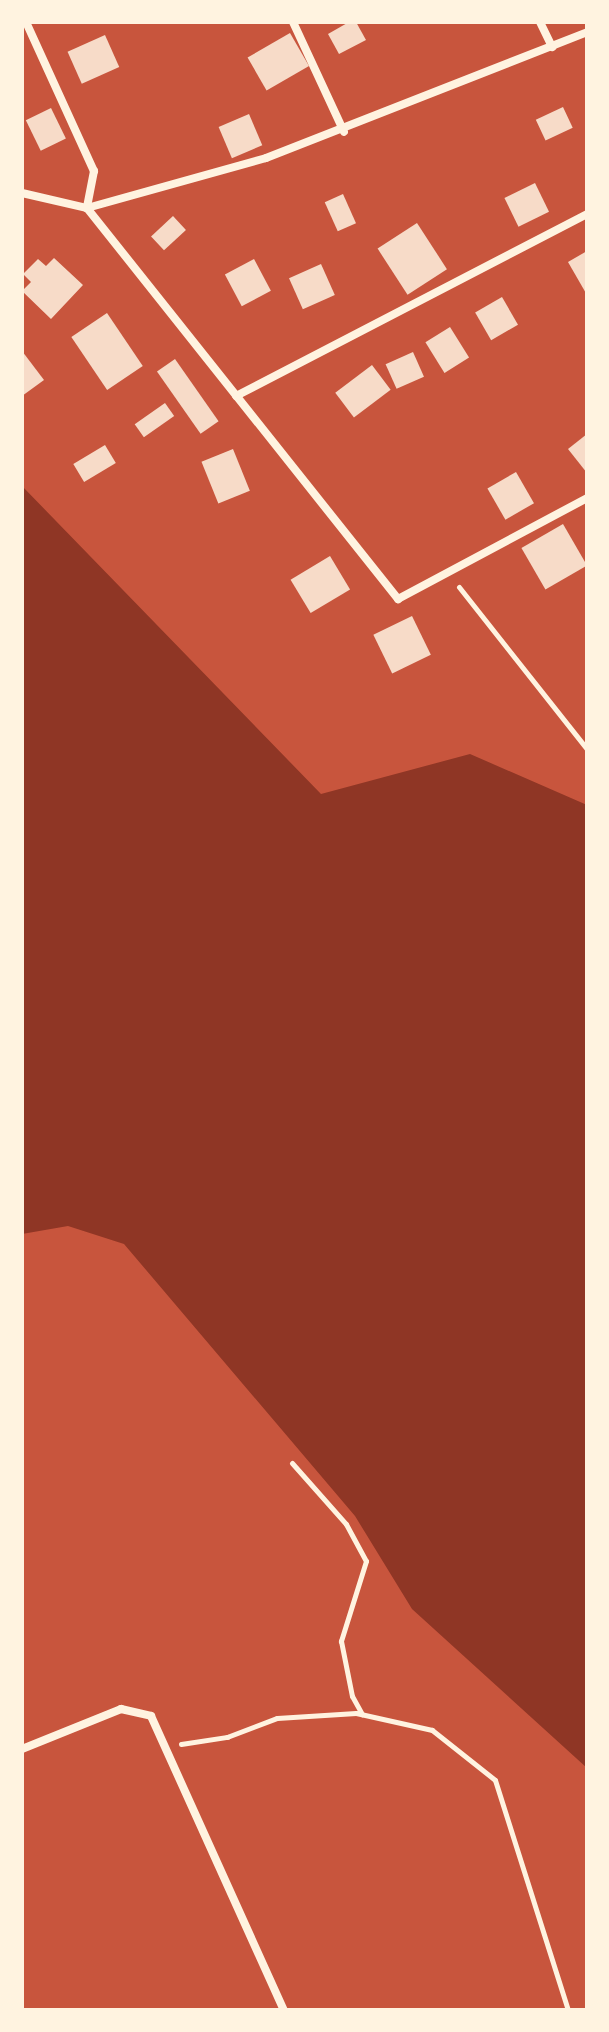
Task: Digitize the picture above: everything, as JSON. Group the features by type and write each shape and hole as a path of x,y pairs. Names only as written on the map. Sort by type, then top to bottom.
{"street":[{"path":"26,22 94,171 87,208 398,599 587,498"},
{"path":"293,22 344,132"},
{"path":"540,22 552,47"},
{"path":"22,193 87,208 344,132 587,32"},
{"path":"236,396 587,214"},
{"path":"22,1749 121,1709 151,1716 284,2010"}],"path":[{"path":"447,572 587,749"},
{"path":"292,1463 346,1524 366,1561 341,1641 352,1696 363,1715"},
{"path":"164,1745 227,1737 277,1718 363,1715 432,1730 495,1780 568,2010"}],"shaded area":[{"path":"22,486 321,794 470,754 587,805 587,1768 412,1609 355,1516 124,1244 68,1226 22,1234"}],"building":[{"path":"349,22 356,22 366,40 339,54 328,34"},
{"path":"290,33 309,66 267,90 248,58"},
{"path":"105,35 119,67 82,84 68,52"},
{"path":"563,107 573,128 546,141 536,120"},
{"path":"51,108 66,139 41,151 26,120"},
{"path":"249,114 262,145 232,158 219,127"},
{"path":"535,183 549,212 518,227 504,198"},
{"path":"343,194 356,223 338,231 325,202"},
{"path":"173,216 186,230 164,250 151,236"},
{"path":"417,223 447,269 408,295 378,249"},
{"path":"587,251 587,295 568,262"},
{"path":"54,258 83,285 51,319 22,291 31,282 23,274 38,259 46,266"},
{"path":"254,259 271,291 242,306 225,274"},
{"path":"321,264 335,295 303,309 289,278"},
{"path":"502,297 518,325 491,340 475,312"},
{"path":"107,313 143,366 107,390 71,337"},
{"path":"450,327 469,358 444,373 425,342"},
{"path":"22,351 44,380 22,396"},
{"path":"413,352 424,377 397,389 386,364"},
{"path":"175,359 219,421 201,434 157,372"},
{"path":"372,365 391,390 354,417 335,393"},
{"path":"165,403 174,416 144,437 135,424"},
{"path":"587,434 587,473 568,449"},
{"path":"105,445 116,463 84,482 73,464"},
{"path":"233,449 250,491 218,503 201,462"},
{"path":"516,472 534,503 505,520 487,488"},
{"path":"563,524 587,566 545,590 521,548"},
{"path":"330,556 350,589 311,613 291,580"},
{"path":"412,616 431,655 392,673 373,635"}]}
